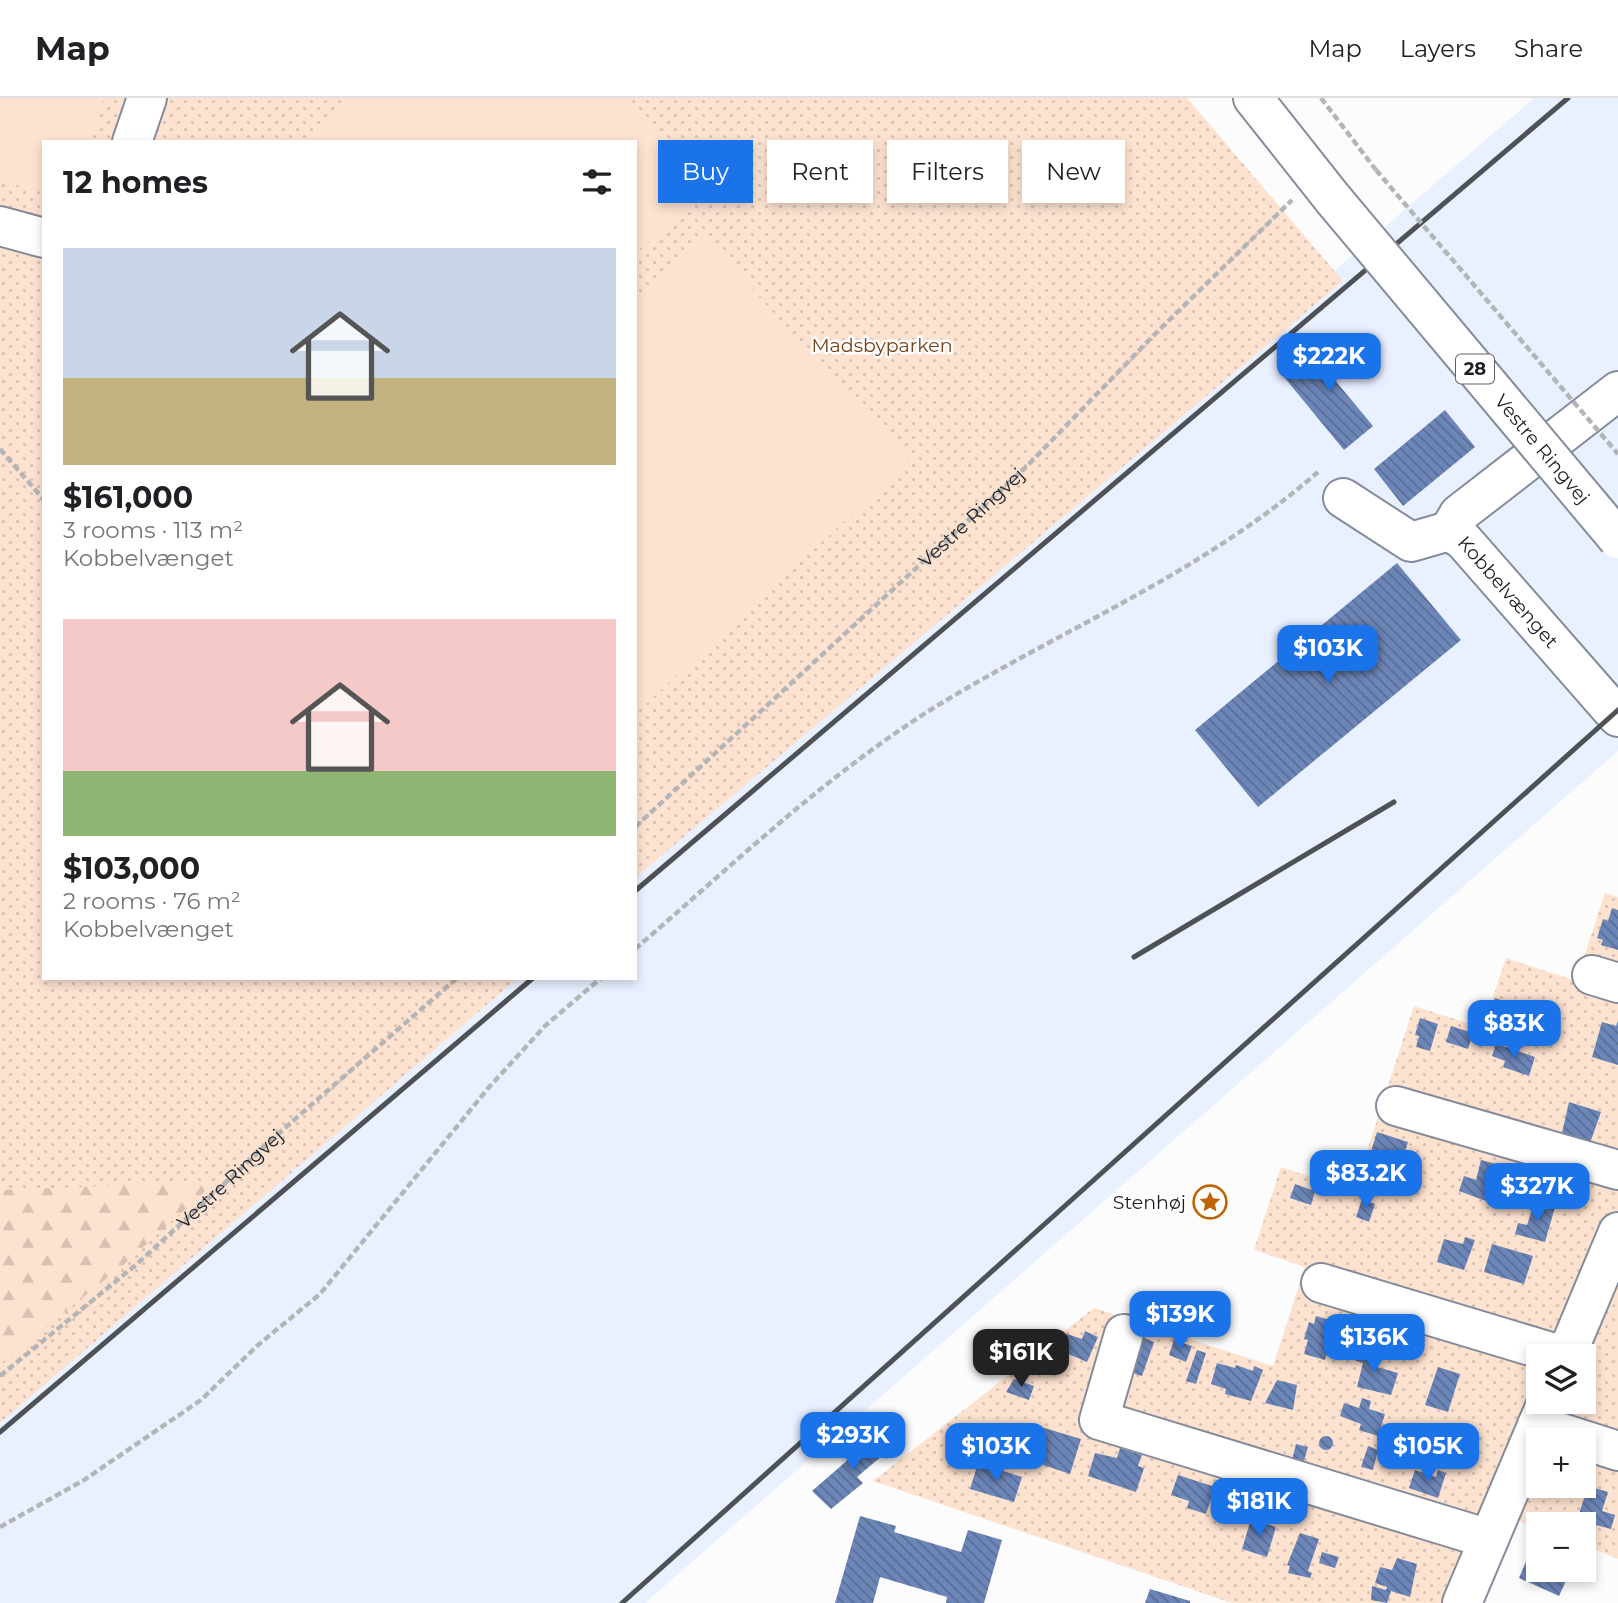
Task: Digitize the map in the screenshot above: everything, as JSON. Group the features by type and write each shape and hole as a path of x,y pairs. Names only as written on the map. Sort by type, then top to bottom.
{"street":[{"path":"133,140 147,98"},
{"name":"Vestre Ringvej","path":"1253,98 1333,199 1618,538"},
{"path":"0,226 42,237"},
{"path":"1449,531 1459,514 1618,391"},
{"name":"Kobbelvænget","path":"1331,484 1411,542 1449,531 1463,540 1618,717"},
{"path":"1396,1106 1618,1171"},
{"path":"1570,1344 1617,1238"},
{"path":"1321,1283 1526,1344"},
{"path":"1124,1334 1099,1420 1489,1539"},
{"path":"1462,1603 1542,1414 1618,1451"}],"path":[{"path":"1321,98 1376,170 1618,454"},
{"name":"Vestre Ringvej","path":"637,825 1026,467 1156,333 1295,197"},
{"path":"0,449 42,498"},
{"path":"637,947 820,790 941,704 1121,607 1224,543 1331,484"},
{"name":"Vestre Ringvej","path":"0,1376 137,1264 286,1126 455,980"},
{"path":"0,1527 84,1480 201,1400 258,1345 320,1294 490,1086 546,1025 599,980"}],"shaded area":[{"path":"1534,98 1618,98 1618,751 645,1603 0,1603 0,1394 514,980 637,980 637,873"}],"green space":[{"name":"Madsbyparken","path":"0,98 1187,98 1343,281 637,876 637,140 42,140 42,980 516,980 0,1423"},
{"path":"0,98 103,98 92,140 42,140 42,192 0,180"},
{"path":"350,98 629,98 667,140 658,140 658,203 691,203 637,252 637,140 304,140"},
{"path":"703,236 910,461 637,712 637,296"},
{"path":"1605,893 1618,897 1618,1559 1596,1550 1596,1512 1526,1512 1526,1523 1518,1520 1480,1603 1232,1603 873,1481 1094,1308 1273,1366 1305,1267 1254,1250 1281,1167 1354,1191 1414,1006 1483,1028 1506,958 1576,981"},
{"path":"215,1182 128,1261 0,1364 0,1190"}],"building":[{"path":"1336,333 1353,353 1329,373 1373,426 1344,450 1284,377"},
{"path":"1445,410 1475,447 1403,506 1374,469"},
{"path":"1397,563 1461,640 1258,807 1195,730"},
{"path":"1612,908 1618,910 1618,950 1601,945 1603,940 1597,938 1603,919 1608,921"},
{"path":"1495,998 1514,1005 1509,1020 1490,1013"},
{"path":"1518,1006 1556,1019 1549,1039 1511,1026"},
{"path":"1420,1018 1438,1024 1430,1051 1416,1047 1419,1036 1415,1035"},
{"path":"1618,1021 1618,1065 1592,1057 1602,1022 1616,1026"},
{"path":"1451,1026 1473,1033 1468,1049 1446,1042"},
{"path":"1496,1044 1535,1057 1529,1076 1503,1067 1505,1061 1492,1056"},
{"path":"1569,1102 1601,1112 1590,1143 1562,1133"},
{"path":"1377,1132 1408,1142 1399,1171 1368,1161"},
{"path":"1481,1160 1496,1164 1494,1169 1502,1171 1499,1185 1491,1183 1486,1201 1459,1191 1464,1176 1476,1180"},
{"path":"1295,1184 1315,1191 1311,1205 1290,1198"},
{"path":"1362,1199 1375,1204 1369,1222 1356,1217"},
{"path":"1535,1201 1555,1207 1545,1242 1515,1234 1518,1223 1527,1225"},
{"path":"1465,1237 1475,1240 1464,1270 1437,1262 1444,1239 1463,1244"},
{"path":"1492,1244 1533,1256 1524,1284 1484,1272"},
{"path":"1316,1316 1330,1320 1328,1328 1334,1330 1325,1360 1304,1354 1308,1340 1304,1339 1309,1322 1314,1324"},
{"path":"1085,1331 1098,1337 1087,1362 1057,1349 1060,1338 1067,1334 1082,1339"},
{"path":"1134,1334 1154,1342 1142,1376 1121,1369"},
{"path":"1174,1340 1192,1346 1186,1362 1169,1355"},
{"path":"1358,1345 1374,1350 1370,1365 1398,1373 1391,1395 1357,1387 1363,1363 1354,1360"},
{"path":"1197,1350 1206,1353 1196,1384 1186,1381"},
{"path":"1217,1363 1235,1368 1236,1365 1253,1371 1254,1366 1263,1370 1251,1401 1225,1394 1226,1389 1211,1384"},
{"path":"1438,1367 1460,1374 1448,1412 1425,1405"},
{"path":"1014,1379 1034,1386 1029,1400 1006,1392"},
{"path":"1277,1380 1297,1385 1293,1410 1265,1403"},
{"path":"1362,1398 1371,1401 1369,1409 1385,1414 1378,1436 1359,1430 1361,1424 1340,1416 1344,1403 1359,1408"},
{"path":"1041,1427 1081,1439 1070,1474 1043,1465 1046,1456 1033,1452"},
{"path":"880,1432 896,1451 886,1459 883,1455 857,1477 863,1483 831,1509 812,1491"},
{"path":"1326,1436 1331,1438 1331,1448 1326,1450 1321,1448 1319,1443 1321,1438"},
{"path":"1296,1444 1308,1447 1303,1464 1292,1460"},
{"path":"1368,1446 1378,1450 1373,1470 1361,1467"},
{"path":"1120,1448 1142,1455 1138,1466 1144,1468 1136,1492 1088,1476 1095,1453 1117,1458"},
{"path":"978,1463 1022,1477 1014,1502 970,1489"},
{"path":"1415,1470 1436,1477 1438,1470 1446,1473 1438,1498 1409,1488"},
{"path":"1178,1475 1215,1487 1206,1514 1187,1508 1189,1501 1171,1495"},
{"path":"1596,1488 1608,1492 1602,1511 1615,1515 1611,1529 1596,1525 1596,1512 1580,1512 1584,1498 1596,1498"},
{"path":"860,1516 896,1526 894,1532 961,1552 968,1530 1002,1540 984,1603 946,1603 947,1597 880,1577 873,1603 835,1603"},
{"path":"1251,1519 1276,1527 1267,1557 1242,1549"},
{"path":"1300,1533 1319,1539 1308,1571 1312,1573 1310,1578 1288,1573 1290,1566 1287,1565"},
{"path":"1322,1552 1339,1557 1335,1568 1319,1563"},
{"path":"1397,1558 1417,1564 1410,1597 1391,1591 1387,1603 1371,1600 1372,1586 1386,1590 1387,1587 1375,1583 1380,1567 1392,1570"},
{"path":"1526,1562 1526,1581 1519,1578"},
{"path":"1528,1582 1565,1582 1559,1596"},
{"path":"1150,1589 1190,1601 1190,1603 1145,1603"}],"railway":[{"path":"637,889 1568,98"},
{"path":"622,1603 1618,710"},
{"path":"1134,957 1394,802"},
{"path":"0,1432 531,980"}],"place":[{"name":"Stenhøj","path":"1210,1202"}]}
